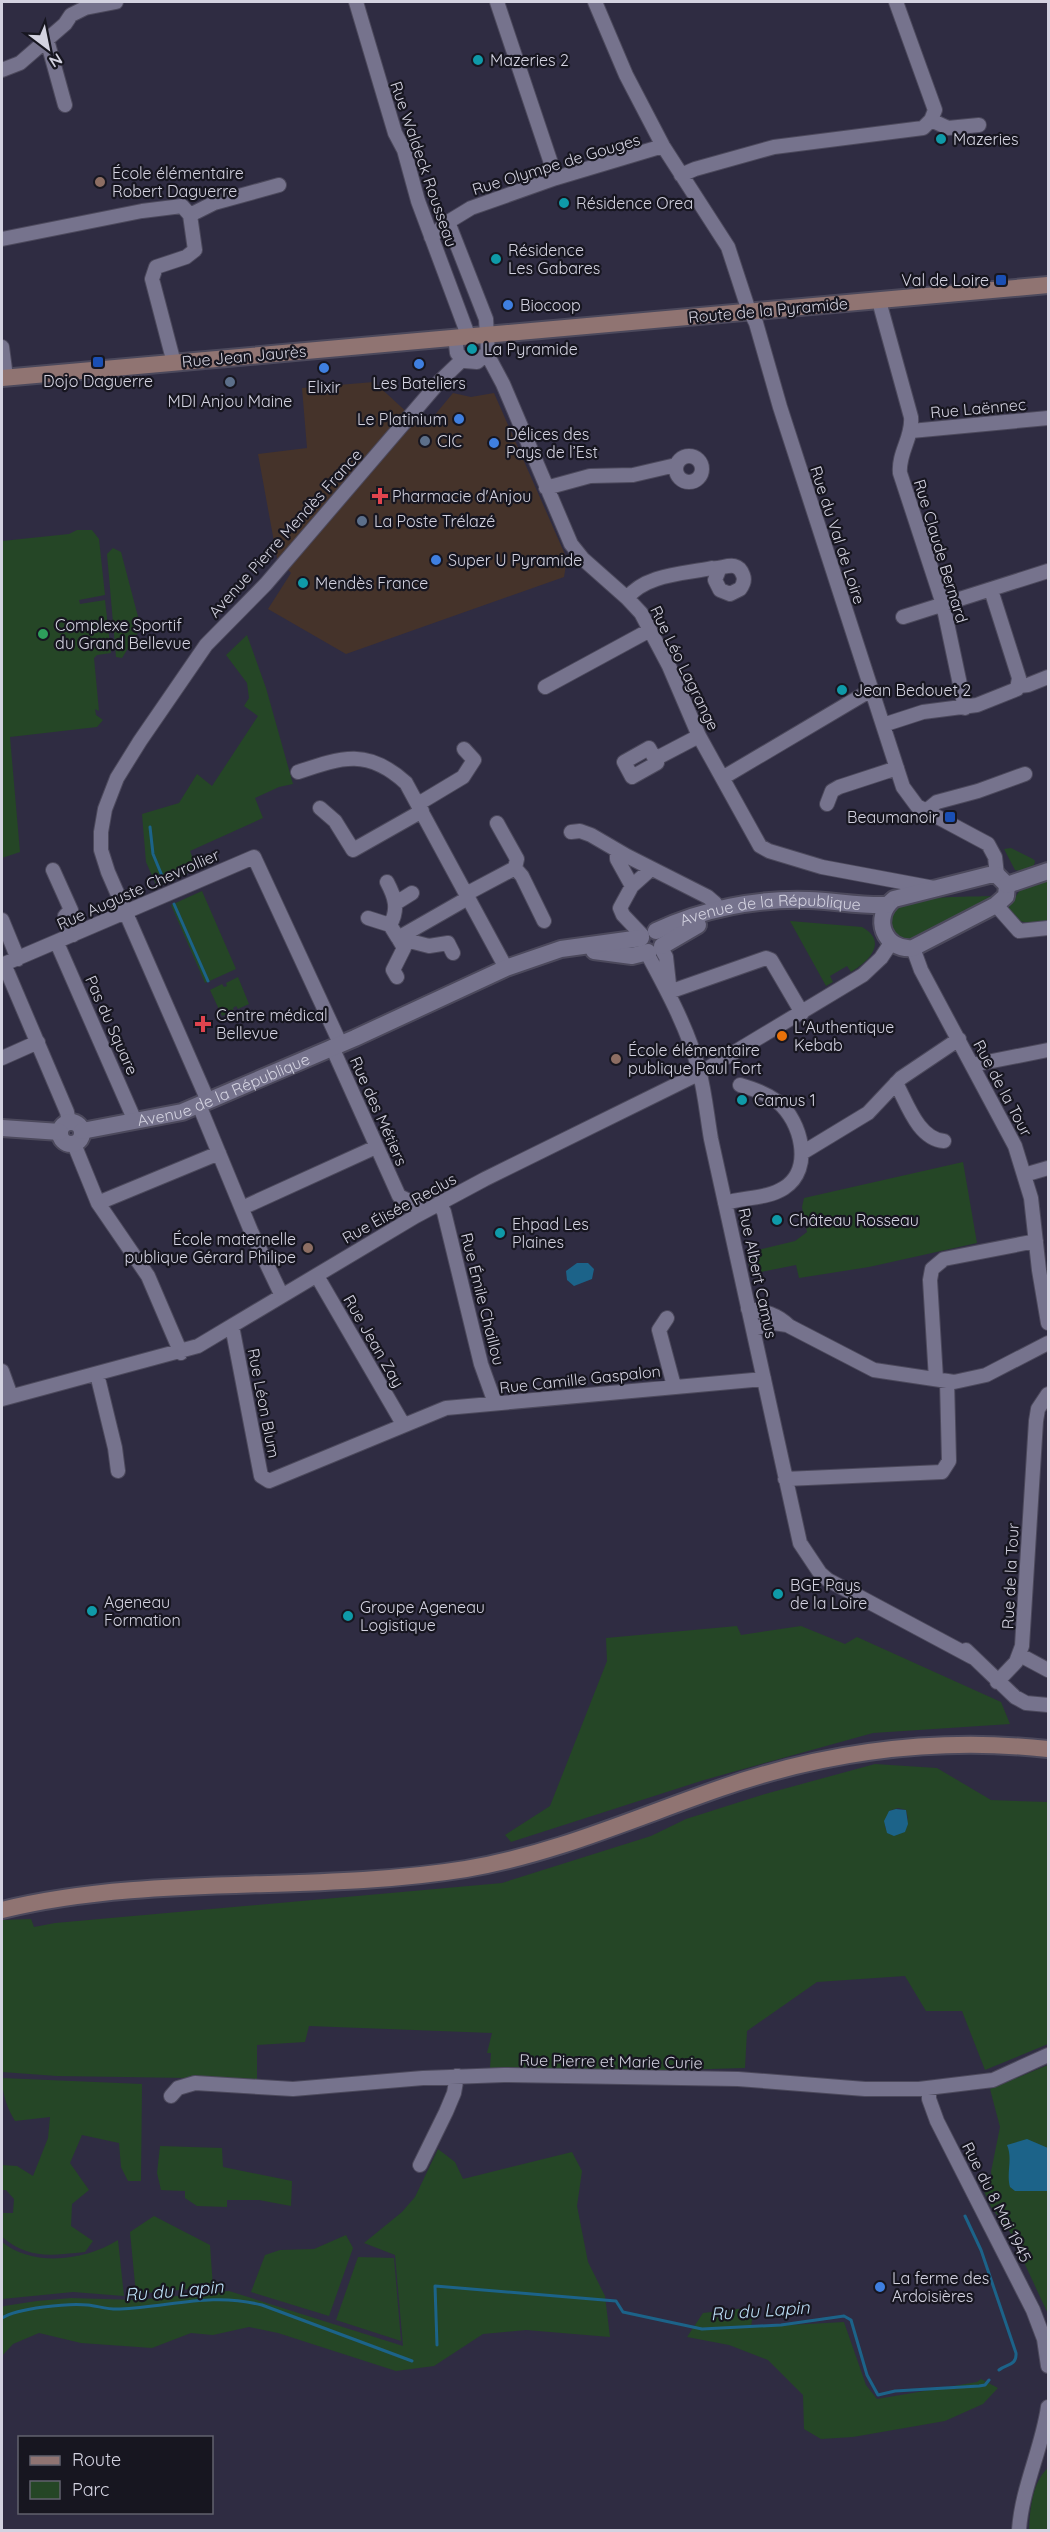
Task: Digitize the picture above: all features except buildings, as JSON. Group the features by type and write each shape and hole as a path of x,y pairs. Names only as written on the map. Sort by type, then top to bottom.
{"main road":[{"name":"Route de la Pyramide","path":"487,334 1048,285"},
{"name":"Rue Jean Jaurès","path":"4,378 487,334"},
{"path":"2,1910 62,1899 132,1891 357,1880 468,1869 571,1843 721,1788 834,1756 892,1748 956,1743 1048,1749"}],"street":[{"path":"2,70 20,63 65,24 69,8 85,8 116,2"},
{"name":"Rue Waldeck Rousseau","path":"356,2 377,76 395,133 404,150 461,336"},
{"path":"497,2 556,178"},
{"name":"Rue du Val de Loire","path":"595,2 626,75 663,147 728,247 756,323 780,407 871,690 909,797 926,811 988,844 995,857 1002,880"},
{"path":"681,176 695,169 774,147 923,128 932,120 935,110 896,2"},
{"path":"47,40 65,105"},
{"path":"932,120 948,128 979,125"},
{"name":"Rue Olympe de Gouges","path":"431,237 448,222 471,208 556,178 663,147"},
{"path":"190,215 214,202 279,185"},
{"path":"2,239 182,206 190,215 195,250 186,257 156,267 152,279 174,363"},
{"path":"448,222 486,319 489,348 486,354 477,362 463,359 457,353 461,336"},
{"name":"Rue Claude Bernard","path":"879,301 911,417 911,431 900,462 900,473 943,604 965,708"},
{"path":"2,347 4,378"},
{"name":"Rue Léo Lagrange","path":"486,354 503,384 571,544 583,559 641,613 669,666 699,736 724,777 760,846 768,851 822,867 937,888"},
{"name":"Avenue Pierre Mendès France","path":"282,1296 219,1154 204,1103 101,850 105,808 117,778 206,645 258,592 440,381 463,359"},
{"name":"Rue Laënnec","path":"911,431 1048,418"},
{"path":"546,488 590,476 633,475 676,465"},
{"path":"627,598 635,588 646,582 712,568 719,570"},
{"path":"903,617 1048,570"},
{"path":"883,725 923,712 965,708 1014,691 1018,686 1019,678 991,590"},
{"path":"545,687 650,630"},
{"path":"1018,686 1028,685 1048,677"},
{"path":"724,777 871,690"},
{"path":"656,759 699,736"},
{"path":"320,808 335,821 353,850 420,808 463,777 474,760 464,749"},
{"path":"298,772 345,757 382,765 399,776 406,783 420,808 506,968"},
{"path":"826,804 832,791 839,787 897,768"},
{"path":"926,811 937,802 953,799 1025,774"},
{"path":"398,938 515,868 517,859 497,823"},
{"path":"570,832 585,832 651,869 708,897 715,903 718,910"},
{"path":"617,851 617,859 632,886 651,869"},
{"name":"Rue Auguste Chevrollier","path":"18,959 254,857 336,1045"},
{"path":"515,868 522,876 544,921"},
{"path":"53,870 71,910 65,916 73,935"},
{"path":"1002,880 1006,896 996,905 913,948 891,943 882,928 882,915 887,905 899,897 989,875 1002,880 1048,871"},
{"path":"387,882 396,899 395,917 390,926"},
{"name":"Rue Albert Camus","path":"632,886 620,908 631,924 651,943 649,957 663,986 669,992 700,1073 725,1203 796,1533 812,1562 932,1627 963,1647 997,1682 1026,1703 1048,1705"},
{"path":"396,903 412,893"},
{"name":"Avenue de la République","path":"651,943 691,916 760,902 796,899 869,906 887,905"},
{"path":"996,905 1019,931 1048,928"},
{"name":"Avenue de la République","path":"2,1128 71,1132 182,1112 506,968 561,949 651,943 700,924 745,914 786,909 856,914 868,918 882,928"},
{"path":"368,918 390,926 404,948 393,970 398,977"},
{"path":"2,920 18,959 4,964 67,1112 71,1132 98,1203 148,1276 181,1353"},
{"path":"398,938 429,946 448,943 453,953"},
{"name":"Pas du Square","path":"57,943 135,1121"},
{"name":"Rue Élisée Reclus","path":"6,1398 181,1353 198,1346 422,1212 700,1073 863,975 881,958 891,943"},
{"name":"Rue de la Tour","path":"913,948 921,970 1012,1136 1031,1198 1036,1241 1044,1269 1048,1323"},
{"path":"669,992 766,958 772,962 802,1013"},
{"path":"802,1153 868,1113 896,1083 959,1039"},
{"path":"2,1058 38,1042"},
{"name":"Rue des Métiers","path":"336,1045 376,1147 399,1196 413,1203 422,1212"},
{"path":"972,1065 1048,1050"},
{"path":"896,1083 927,1136 936,1141 944,1141"},
{"path":"725,1203 785,1188 797,1173 802,1153 794,1126 781,1105 763,1093 740,1085"},
{"path":"242,1208 376,1147"},
{"path":"98,1203 219,1154"},
{"path":"1024,1175 1048,1168"},
{"name":"Rue Émile Chaillou","path":"439,1203 444,1212 481,1364 495,1403"},
{"path":"784,1479 942,1472 949,1461 930,1280 934,1266 947,1258 1036,1241"},
{"name":"Rue Jean Zay","path":"317,1276 403,1424"},
{"path":"748,1309 771,1314 789,1326 874,1370 942,1380 960,1382 979,1378 1048,1345"},
{"path":"667,1318 659,1329 674,1386"},
{"path":"753,1329 774,1323 789,1326"},
{"name":"Rue Léon Blum","path":"232,1326 261,1476 264,1480 275,1480 403,1424"},
{"path":"2,1371 6,1398"},
{"path":"97,1374 115,1448 118,1471"},
{"name":"Rue Camille Gaspalon","path":"403,1424 446,1408 764,1379"},
{"name":"Rue de la Tour","path":"1020,1655 1036,1421 1038,1409 1048,1394"},
{"path":"997,1682 1020,1655 1048,1670"},
{"name":"Rue Pierre et Marie Curie","path":"171,2096 178,2088 195,2084 293,2089 457,2076 738,2079 865,2089 929,2088 993,2080 1048,2055"},
{"path":"420,2165 447,2112 457,2076"},
{"name":"Rue du 8 Mai 1945","path":"929,2088 929,2099 937,2121 1033,2310 1044,2339 1048,2366"},
{"path":"1019,2530 1024,2493 1040,2447 1048,2407"}],"shaded area":[{"path":"374,382 424,428 453,393 471,397 494,393 567,559 564,577 346,654 268,609 291,573 277,558 258,454 307,448 302,388"}],"green space":[{"name":"Complexe Sportif du Grand Bellevue","path":"77,530 92,530 99,539 105,595 79,600 80,604 105,600 111,653 97,655 94,658 99,711 95,709 96,715 103,720 97,727 10,737 20,852 2,858 2,541 69,534"},
{"path":"113,548 121,552 141,628 122,658 116,657 107,554"},
{"path":"247,635 266,688 293,784 279,787 255,798 263,818 190,851 197,869 157,887 146,862 142,814 179,803 197,774 212,786 258,716 244,706 249,698 247,683 226,655"},
{"path":"1011,848 1033,859 1034,865 1021,871 1015,870 1004,849"},
{"path":"1048,881 1048,922 1020,921 1011,914 1008,908 1020,890"},
{"path":"202,891 236,969 205,983 171,905"},
{"path":"994,896 917,939 901,941 889,929 892,910 898,905 923,899"},
{"path":"790,921 862,927 870,933 875,945 864,963 851,972 847,966 830,976 833,982 826,986"},
{"path":"238,977 249,1004 238,1009 236,1006 233,1008 234,1011 222,1016 210,990 222,984 224,987 227,986 226,983"},
{"path":"963,1162 977,1243 869,1267 799,1278 796,1265 751,1274 746,1253 795,1241 807,1232 802,1207 804,1198"},
{"path":"737,1626 741,1635 801,1626 845,1644 857,1637 1001,1702 1010,1724 873,1733 704,1780 511,1842 505,1835 550,1806 607,1661 606,1638"},
{"path":"875,1764 937,1768 991,1800 1048,1802 1048,2044 985,2070 962,2011 926,2011 905,1976 817,1982 747,2031 745,2068 641,2071 490,2068 491,2053 487,2053 492,2033 309,2026 305,2042 257,2045 257,2079 57,2076 2,2072 2,1920 31,1919 34,1927 55,1923 502,1883 651,1836 686,1819 765,1794","holes":["898,1808 906,1810 908,1819 890,1834 885,1827 889,1811"]},
{"path":"1048,2065 1048,2314 1010,2232 991,2207 979,2180 992,2178 991,2172 1000,2127 990,2089"},
{"path":"2,2078 142,2084 141,2181 128,2181 121,2167 119,2143 82,2135 70,2163 89,2190 72,2204 71,2226 93,2241 85,2252 51,2255 32,2253 2,2237 2,2213 13,2213 14,2199 6,2190 2,2190 2,2165 17,2166 33,2176 48,2138 50,2117 15,2121 6,2100"},
{"path":"160,2146 222,2148 223,2167 292,2181 291,2206 259,2200 227,2200 227,2207 197,2206 185,2198 185,2191 161,2190 157,2173"},
{"path":"438,2149 455,2162 463,2179 572,2152 582,2171 577,2206 588,2262 605,2296 610,2337 526,2330 483,2334 434,2366 396,2371 278,2333 249,2327 213,2335 191,2333 152,2348 81,2343 39,2333 13,2344 2,2356 2,2308 4,2306 71,2298 136,2300 229,2291 403,2346 395,2255 364,2243 402,2212 415,2197"},
{"path":"154,2216 210,2245 213,2287 136,2294 130,2232"},
{"path":"346,2235 353,2248 329,2316 251,2292 265,2255 280,2250 314,2249"},
{"path":"118,2240 124,2296 73,2292 2,2299 2,2242 29,2255 59,2258 90,2253"},
{"path":"358,2257 394,2258 401,2341 336,2320"},
{"path":"754,2307 751,2327 844,2322 866,2385 877,2399 977,2382 981,2379 998,2388 983,2404 945,2421 853,2437 821,2439 804,2429 803,2395 768,2360 729,2345 687,2337 703,2313"},
{"path":"1048,2468 1048,2530 1029,2530 1035,2488"}],"water":[{"path":"577,1263 588,1263 594,1269 592,1279 574,1286 567,1280 566,1271"},
{"path":"906,1810 908,1824 905,1832 894,1836 887,1833 884,1821 889,1811"},
{"path":"1027,2139 1048,2148 1048,2191 1015,2191 1010,2187 1007,2145"}],"waterway":[{"path":"150,827 153,854 165,883"},
{"path":"174,904 208,981"},
{"path":"965,2216 981,2250 1016,2353 1013,2363 999,2370"},
{"name":"Ru du Lapin","path":"437,2345 435,2286 616,2301 623,2312 702,2329 781,2325 844,2316 851,2320 867,2375 878,2395 895,2391 979,2386 985,2385 989,2380"},
{"name":"Ru du Lapin","path":"2,2318 19,2311 56,2306 88,2305 116,2309 191,2301 243,2301 262,2305 412,2361"}],"place":[{"name":"Mazeries 2","path":"478,60"},
{"name":"Mazeries","path":"941,139"},
{"name":"École élémentaire Robert Daguerre","path":"100,182"},
{"name":"Résidence Orea","path":"564,203"},
{"name":"Résidence Les Gabares","path":"496,259"},
{"name":"Val de Loire","path":"1001,280"},
{"name":"Biocoop","path":"508,305"},
{"name":"La Pyramide","path":"472,349"},
{"name":"Dojo Daguerre","path":"98,362"},
{"name":"Les Bateliers","path":"419,364"},
{"name":"Elixir","path":"324,368"},
{"name":"MDI Anjou Maine","path":"230,382"},
{"name":"Le Platinium","path":"459,419"},
{"name":"CIC","path":"425,441"},
{"name":"Délices des Pays de l’Est","path":"494,443"},
{"name":"Pharmacie d'Anjou","path":"380,496"},
{"name":"La Poste Trélazé","path":"362,521"},
{"name":"Super U Pyramide","path":"436,560"},
{"name":"Mendès France","path":"303,583"},
{"name":"Complexe Sportif du Grand Bellevue","path":"43,634"},
{"name":"Jean Bedouet 2","path":"842,690"},
{"name":"Beaumanoir","path":"950,817"},
{"name":"Centre médical Bellevue","path":"203,1024"},
{"name":"L'Authentique Kebab","path":"782,1036"},
{"name":"École élémentaire publique Paul Fort","path":"616,1059"},
{"name":"Camus 1","path":"742,1100"},
{"name":"Château Rosseau","path":"777,1220"},
{"name":"Ehpad Les Plaines","path":"500,1233"},
{"name":"École maternelle publique Gérard Philipe","path":"308,1248"},
{"name":"BGE Pays de la Loire","path":"778,1594"},
{"name":"Ageneau Formation","path":"92,1611"},
{"name":"Groupe Ageneau Logistique","path":"348,1616"},
{"name":"La ferme des Ardoisières","path":"880,2287"}]}
